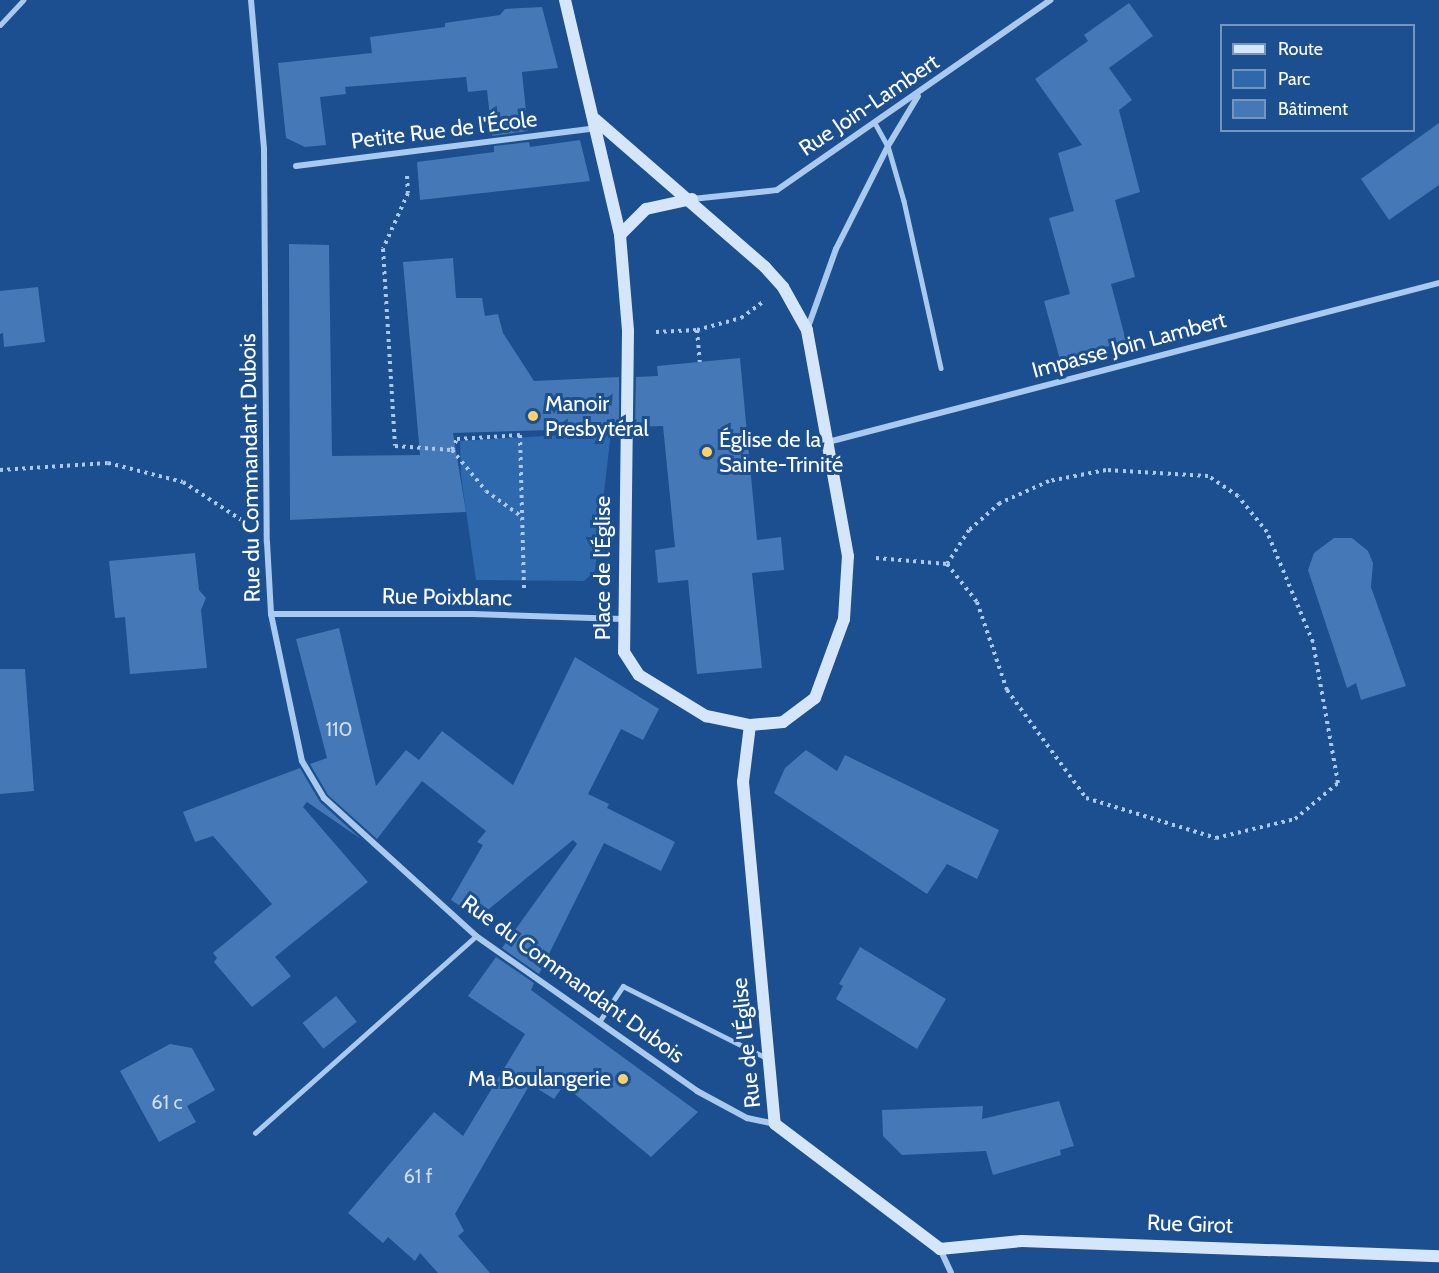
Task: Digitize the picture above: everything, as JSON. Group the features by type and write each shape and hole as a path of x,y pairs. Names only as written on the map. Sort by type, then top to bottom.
{"street":[{"name":"Rue du Commandant Dubois","path":"251,0 264,149 267,542 271,614 302,761 324,798 476,936 697,1091 747,1118 775,1124"},
{"name":"Place de l'Église","path":"565,0 596,123 620,235 628,331 622,619 624,652 639,675 706,716 750,725 783,722 815,698 844,620 848,556 807,330 783,287 692,200 596,123"},
{"name":"Rue Join-Lambert","path":"692,200 777,190 920,93 1050,0"},
{"path":"807,330 836,249 888,146 920,93"},
{"name":"Petite Rue de l'École","path":"296,166 406,155 596,123"},
{"path":"620,235 646,209 692,200"},
{"name":"Impasse Join Lambert","path":"827,442 1439,283"},
{"name":"Rue Poixblanc","path":"271,614 472,614 622,619"},
{"name":"Rue de l'Église","path":"750,725 743,782 775,1124 940,1249 951,1273"},
{"name":"Rue Girot","path":"940,1249 1033,1241 1439,1256"}],"lane":[{"path":"0,25 23,0"},
{"path":"874,123 888,146 941,368"},
{"path":"255,1133 476,936"},
{"path":"599,1022 623,986 769,1059"}],"path":[{"path":"406,155 408,193 383,249 395,446 452,450 486,491 522,517"},
{"path":"628,331 697,330 741,318 783,287"},
{"path":"697,330 700,362"},
{"path":"452,450 457,440 520,435 525,615"},
{"path":"0,470 108,463 183,482 228,508 267,542"},
{"path":"848,556 947,564 977,602 1007,690 1086,798 1216,838 1295,819 1338,783 1313,642 1267,532 1238,496 1208,476 1106,470 1049,481 1000,503 969,530 947,564"}],"green space":[{"path":"611,432 595,571 584,581 476,580 461,476 460,441"}],"building":[{"path":"1129,3 1153,36 1109,68 1132,100 1119,110 1140,192 1115,200 1135,277 1111,284 1126,341 1060,360 1044,301 1070,294 1049,218 1074,211 1058,153 1082,145 1035,79 1088,41 1084,35"},
{"path":"542,7 558,68 522,72 528,131 492,136 487,90 468,92 466,77 345,87 346,94 320,97 326,145 305,147 286,138 278,63 372,53 370,37 445,27 445,23 500,15 505,9"},
{"path":"1439,123 1439,185 1389,220 1361,179"},
{"path":"580,140 590,181 420,200 417,162 494,152 494,146 529,142 530,147"},
{"path":"289,244 329,245 332,456 420,455 403,262 453,258 456,298 482,298 485,316 498,314 503,333 534,381 619,377 619,428 453,433 466,512 290,520"},
{"path":"38,287 45,342 4,347 3,333 0,334 0,291"},
{"name":"Église de la Sainte-Trinité","path":"740,358 757,540 781,537 784,570 752,573 762,668 697,674 688,580 658,583 655,550 675,547 663,426 635,427 636,377 658,376 657,366"},
{"path":"1334,538 1352,538 1368,551 1373,563 1371,587 1406,686 1361,700 1356,683 1347,688 1308,570 1314,553"},
{"path":"195,553 199,590 206,598 201,610 207,668 130,674 125,617 115,618 109,561"},
{"path":"339,628 376,786 406,750 419,760 442,731 513,785 575,657 659,709 643,740 621,729 588,794 609,804 607,808 675,842 661,871 604,843 539,974 502,948 577,844 573,840 478,918 451,900 483,845 477,842 486,831 422,781 377,839 328,795 310,764 327,758 296,639"},
{"path":"0,669 25,669 34,791 0,794"},
{"path":"806,750 837,771 845,755 999,830 977,879 947,864 927,894 774,793 785,768"},
{"path":"300,768 320,802 361,839 307,802 303,807 368,882 275,957 291,976 252,1007 214,962 217,958 213,953 272,904 213,836 195,842 183,812"},
{"path":"860,947 946,999 917,1049 836,999 843,986 839,984"},
{"path":"496,957 534,983 531,990 698,1112 651,1157 564,1085 554,1099 530,1084 455,1214 464,1231 458,1236 490,1273 438,1273 420,1253 415,1261 388,1237 383,1243 348,1213 434,1112 463,1136 525,1034 468,996"},
{"path":"336,996 357,1022 323,1049 303,1023"},
{"path":"170,1044 192,1048 215,1090 187,1106 196,1122 159,1142 120,1071"},
{"path":"1059,1101 1074,1146 1060,1150 1061,1155 993,1175 986,1151 902,1155 883,1136 882,1110 983,1106 982,1119"}],"place":[{"name":"Manoir Presbytéral","path":"533,416"},
{"name":"Église de la Sainte-Trinité","path":"707,452"},
{"name":"Ma Boulangerie","path":"623,1079"}]}
